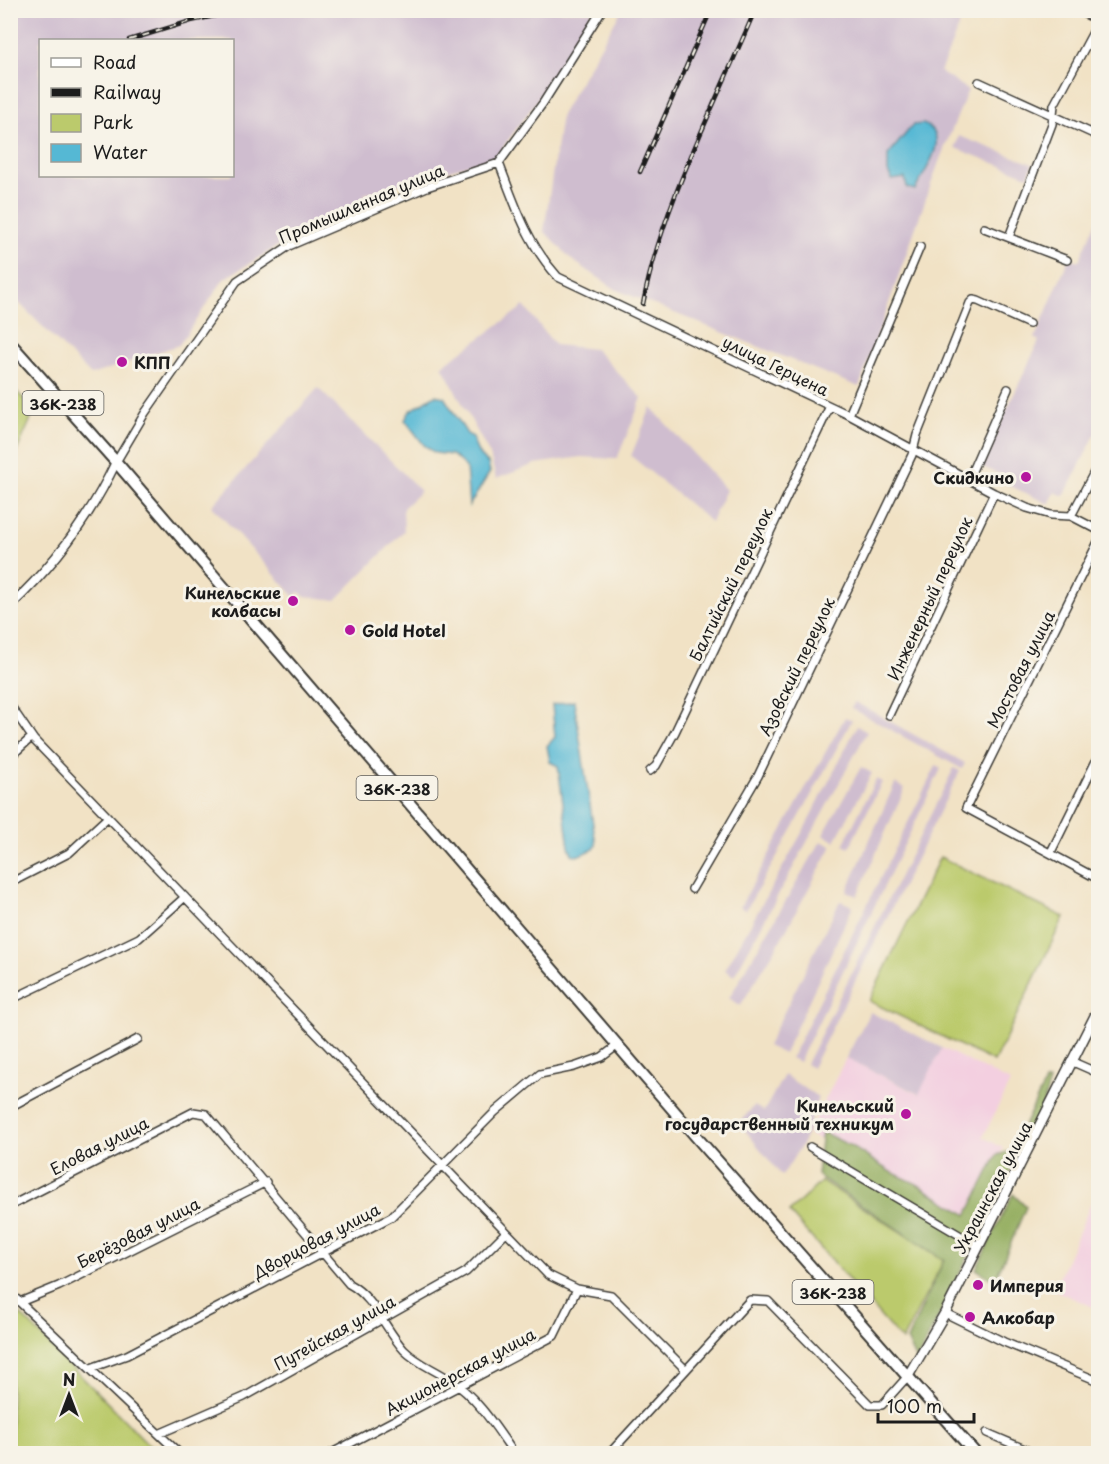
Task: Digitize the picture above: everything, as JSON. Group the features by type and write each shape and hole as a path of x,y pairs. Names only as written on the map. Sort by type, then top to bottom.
{"main road":[{"name":"36К-238","path":"10,343 116,462 699,1140 975,1454"},
{"name":"Украинская улица","path":"908,1376 945,1313 1098,1010"}],"street":[{"path":"499,163 543,103 602,10"},
{"path":"1009,237 1053,114 1054,105 1098,22 1076,10"},
{"path":"979,82 1098,136"},
{"name":"улица Герцена","path":"499,163 523,226 535,249 558,277 849,415 968,480 1026,508 1051,515 1071,516 1098,530"},
{"name":"Промышленная улица","path":"116,462 151,405 237,281 289,246 427,187 499,163"},
{"path":"984,228 1067,260"},
{"path":"849,415 920,247"},
{"name":"Азовский переулок","path":"692,889 758,776 915,450 916,435 970,303 973,300 978,301 1029,324"},
{"path":"968,480 1008,389"},
{"name":"Балтийский переулок","path":"650,771 656,766 675,732 830,406"},
{"path":"10,606 65,548 98,500 116,462"},
{"path":"1071,516 1098,465"},
{"name":"Инженерный переулок","path":"889,715 994,493"},
{"name":"Мостовая улица","path":"1051,852 966,808 1098,542"},
{"path":"10,705 32,737 548,1275 577,1288 611,1295 685,1369"},
{"path":"10,758 32,737"},
{"path":"1098,757 1051,852 1098,879"},
{"path":"10,884 69,853 108,816"},
{"path":"10,1000 139,938 185,897"},
{"path":"10,1107 138,1040"},
{"name":"Дворцовая улица","path":"91,1368 127,1355 391,1217 495,1112 540,1074 574,1067 602,1057 618,1045"},
{"path":"1072,1062 1098,1073"},
{"name":"Еловая улица","path":"10,1206 193,1112 202,1112 212,1120 266,1182"},
{"path":"810,1147 978,1246"},
{"path":"266,1182 349,1284 363,1293 403,1349 420,1364 458,1386 488,1415 513,1452"},
{"name":"Берёзовая улица","path":"20,1302 59,1286 266,1182"},
{"name":"Путейская улица","path":"161,1434 244,1397 383,1321 466,1272 506,1232"},
{"name":"Акционерская улица","path":"330,1454 554,1336 577,1288"},
{"path":"10,1293 180,1454"},
{"path":"609,1454 750,1300 768,1301 870,1405 882,1405 908,1376"},
{"path":"945,1313 1004,1342 1098,1381"},
{"path":"987,1433 1036,1454"}],"shaded area":[{"path":"18,10 593,11 551,81 496,157 365,194 362,201 291,238 224,279 179,345 91,375 11,295 10,13"},
{"path":"621,11 965,11 940,72 968,90 940,159 859,387 617,290 572,260 544,231 561,115"},
{"path":"959,136 1033,164 1028,176 955,148"},
{"path":"1098,217 1098,429 1064,496 1055,492 1049,504 1002,482 1004,476 980,466 1039,341 1035,338 1069,258 1079,261"},
{"path":"524,306 555,345 595,349 642,398 617,459 581,457 535,464 496,479 490,455 442,366"},
{"path":"318,388 421,491 403,508 404,531 336,600 304,596 299,592 294,596 212,506"},
{"path":"651,407 726,490 711,522 631,456"},
{"path":"855,702 965,763 962,769 851,708"},
{"path":"845,717 852,720 799,818 746,910 740,907"},
{"path":"857,726 867,732 734,976 725,970 808,822"},
{"path":"936,766 941,769 799,1062 791,1058"},
{"path":"861,767 872,773 835,841 823,835"},
{"path":"954,768 960,771 812,1068 806,1064"},
{"path":"876,779 882,782 849,848 843,845"},
{"path":"895,783 905,788 857,896 847,891"},
{"path":"821,841 832,846 775,950 740,1006 729,998"},
{"path":"840,901 853,906 784,1054 767,1046"},
{"path":"870,1012 942,1048 919,1094 846,1058"},
{"name":"Кинельский государственный техникум","path":"942,1048 1010,1082 983,1137 1003,1148 970,1215 808,1134 846,1058 918,1094"},
{"path":"784,1075 818,1097 804,1141 782,1176 739,1123 754,1106 764,1111"},
{"path":"1098,1187 1098,1309 1054,1290"}],"green space":[{"path":"11,386 28,403 31,419 11,464"},
{"path":"940,857 1064,917 994,1062 869,1001"},
{"path":"1049,1081 1035,1124 917,1360 907,1340 944,1260 817,1175 822,1132 851,1146 889,1171 917,1184 967,1215 997,1155 1012,1151 1045,1082"},
{"path":"822,1181 944,1260 902,1341 789,1212"},
{"path":"1013,1194 1026,1207 996,1278 990,1278 976,1269"},
{"path":"11,1305 157,1453 11,1453"}],"water":[{"path":"923,124 932,129 936,136 936,145 934,154 915,190 907,188 905,178 892,180 888,172 888,155 913,125"},
{"path":"435,395 444,397 467,434 473,437 480,455 488,463 490,472 469,506 466,467 452,455 435,453 424,445 405,420 410,411"},
{"path":"574,701 596,844 594,849 577,856 572,854 569,847 558,766 550,762 547,746 555,737 552,705"}],"railway":[{"path":"132,39 191,21 243,10"},
{"path":"640,172 711,10"},
{"path":"643,304 663,229 677,192 755,10"}],"place":[{"name":"КПП","path":"122,362"},
{"name":"Скидкино","path":"1026,477"},
{"name":"Кинельские колбасы","path":"293,601"},
{"name":"Gold Hotel","path":"350,630"},
{"name":"Кинельский государственный техникум","path":"906,1114"},
{"name":"Империя","path":"978,1285"},
{"name":"Алкобар","path":"970,1317"}]}
